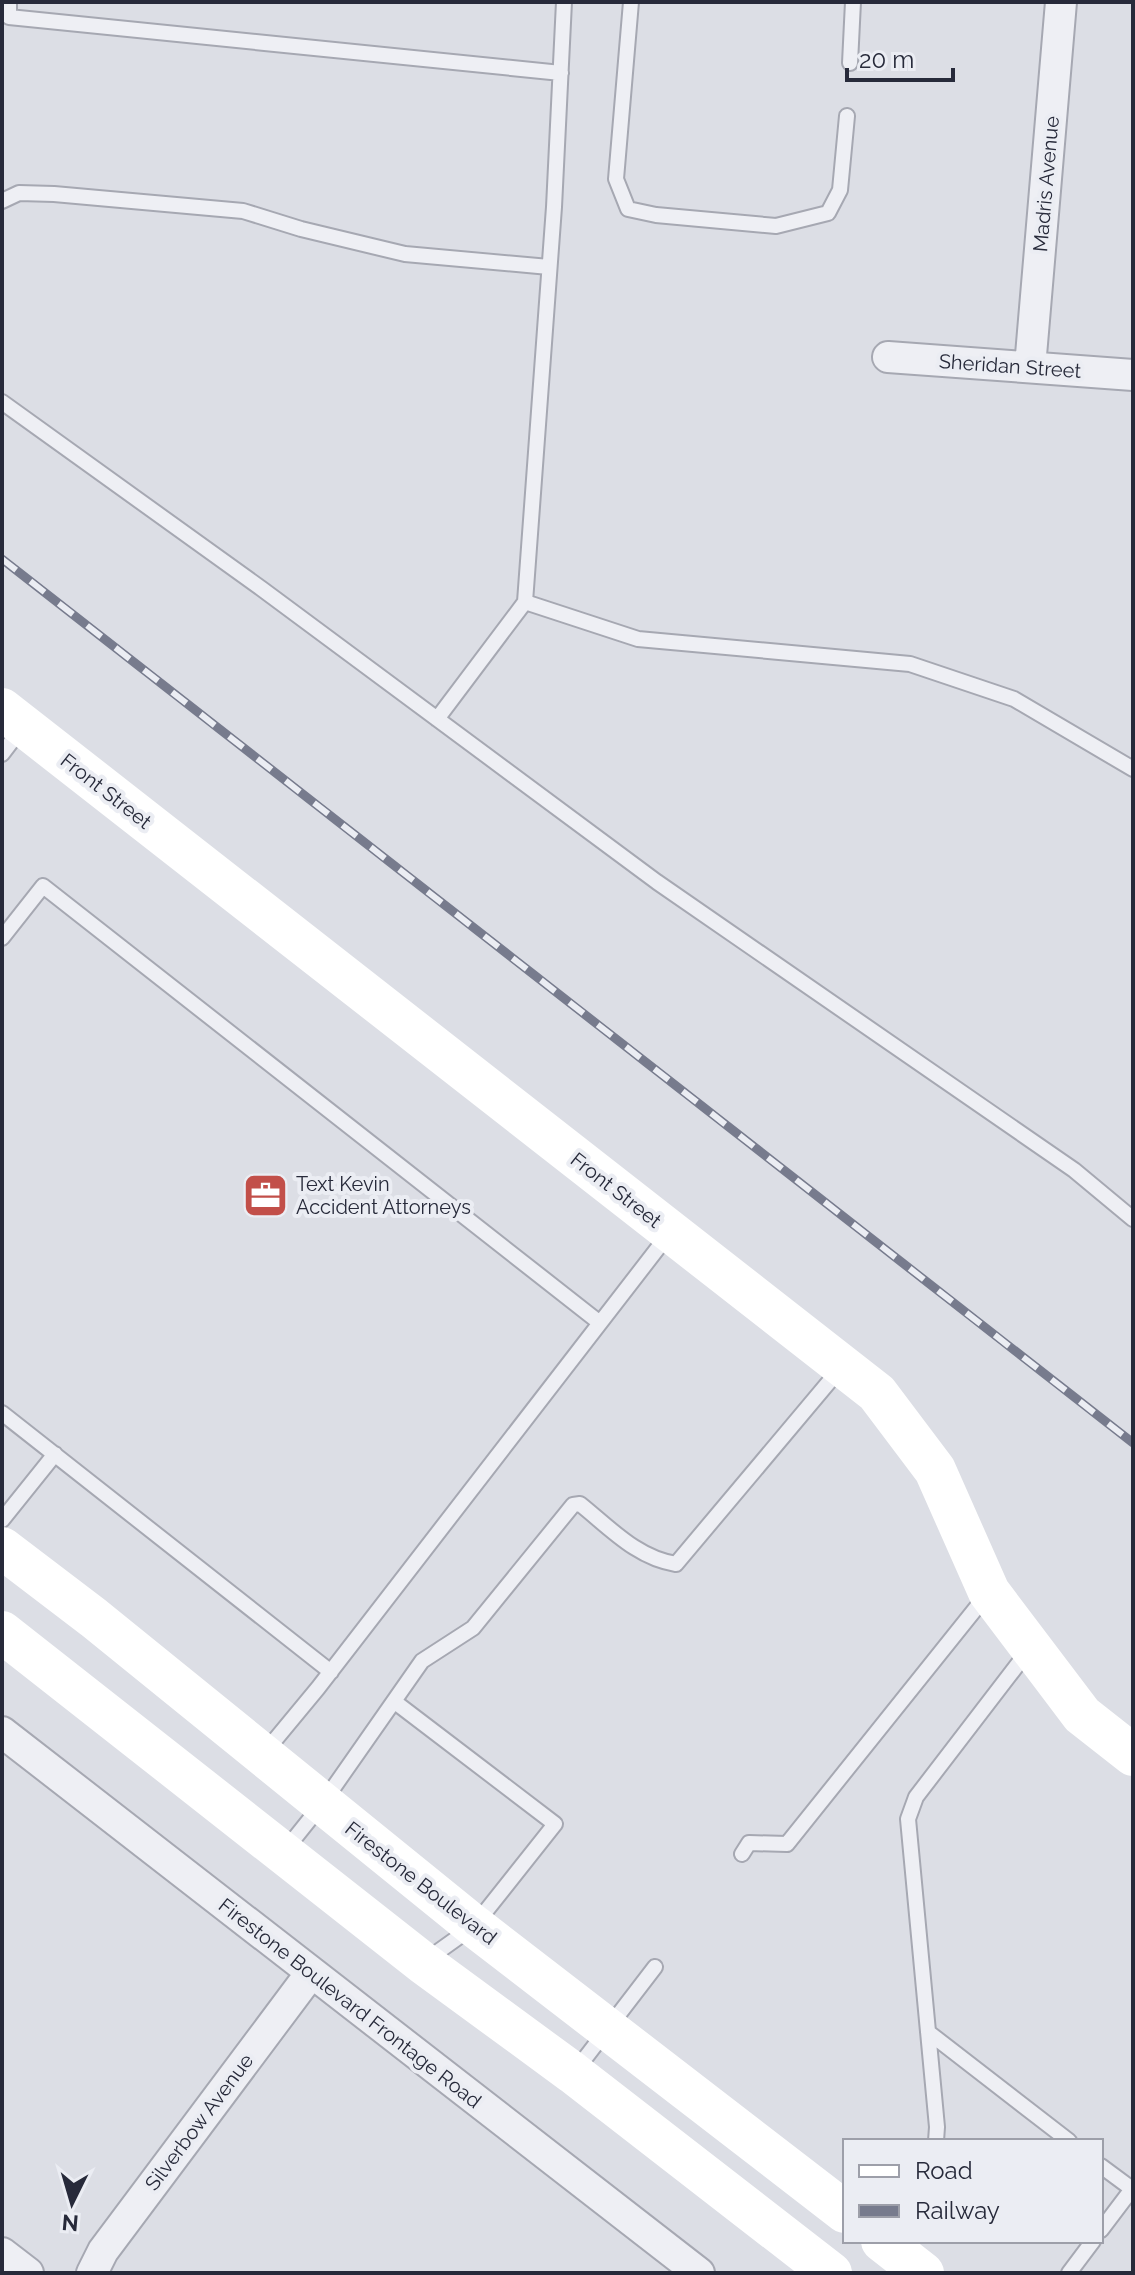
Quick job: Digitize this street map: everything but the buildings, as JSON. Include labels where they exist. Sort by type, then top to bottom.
[{"type":"street","name":"Madris Avenue","points":[[1030,367],[1061,2]]},
{"type":"street","name":"Sheridan Street","points":[[888,357],[1133,375]]},
{"type":"street","name":"Front Street","points":[[9,730],[877,1393],[935,1470],[989,1592],[1082,1715],[1133,1755]]},
{"type":"street","name":"Firestone Boulevard","points":[[2,1548],[94,1618],[474,1926],[843,2210]]},
{"type":"street","points":[[2,1632],[423,1963],[573,2073],[831,2273]]},
{"type":"street","name":"Firestone Boulevard Frontage Road","points":[[2,1732],[699,2273]]},
{"type":"street","name":"Silverbow Avenue","points":[[92,2273],[103,2251],[311,1973]]},
{"type":"street","points":[[887,2243],[923,2273]]},
{"type":"street","points":[[2,2253],[28,2273]]},
{"type":"lane","points":[[9,2],[9,17],[561,73]]},
{"type":"lane","points":[[437,719],[525,602],[564,2]]},
{"type":"lane","points":[[850,63],[853,2]]},
{"type":"lane","points":[[630,7],[616,179],[628,209],[656,215],[776,226],[828,213],[840,190],[847,116]]},
{"type":"lane","points":[[2,201],[19,193],[54,194],[243,211],[301,229],[405,254],[549,267]]},
{"type":"lane","points":[[2,402],[657,882],[1074,1170],[1133,1219]]},
{"type":"lane","points":[[525,602],[638,639],[910,664],[1014,699],[1133,769]]},
{"type":"lane","points":[[2,938],[43,886],[600,1323]]},
{"type":"lane","points":[[263,1755],[331,1672],[670,1232]]},
{"type":"lane","points":[[284,1852],[322,1804],[422,1661],[473,1628],[573,1505],[580,1504],[655,1561],[676,1564],[842,1366]]},
{"type":"lane","points":[[2,1413],[331,1672]]},
{"type":"lane","points":[[2,1520],[55,1454]]},
{"type":"lane","points":[[742,1854],[749,1843],[787,1844],[989,1592]]},
{"type":"lane","points":[[936,2139],[908,1819],[916,1797],[1031,1647]]},
{"type":"lane","points":[[395,1702],[555,1824],[474,1926],[423,1963]]},
{"type":"lane","points":[[573,2073],[655,1967]]},
{"type":"lane","points":[[928,2032],[1066,2139]]},
{"type":"lane","points":[[1103,2168],[1132,2190],[1103,2227]]},
{"type":"lane","points":[[1069,2273],[1092,2243]]},
{"type":"railway","points":[[2,559],[1133,1443]]},
{"type":"place","name":"Text Kevin Accident Attorneys","points":[[265,1196]]}]
